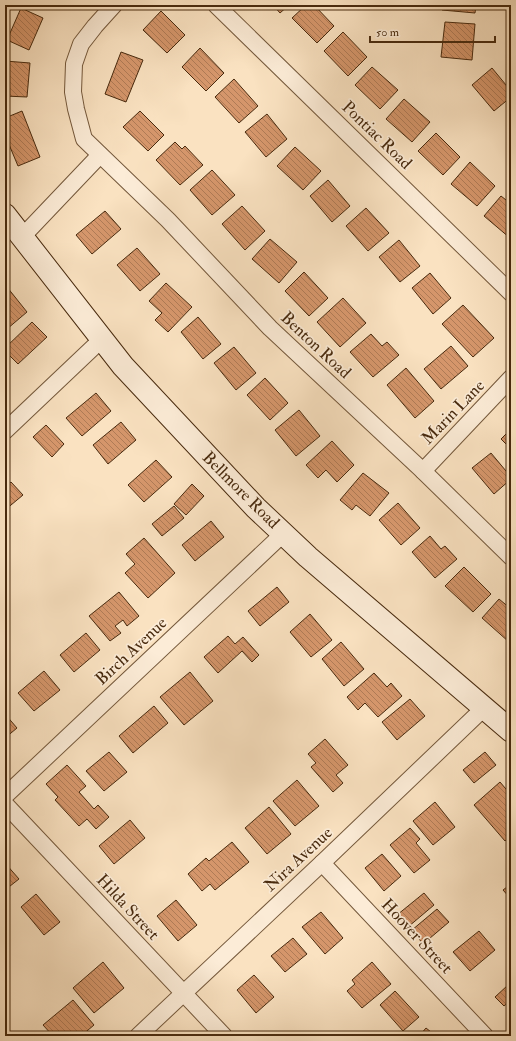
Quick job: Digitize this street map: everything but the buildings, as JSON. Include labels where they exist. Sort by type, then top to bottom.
[{"type":"main road","name":"Bellmore Road","points":[[5,216],[123,366],[256,508],[308,557],[511,731]]},
{"type":"street","name":"Benton Road","points":[[114,5],[94,26],[81,44],[74,64],[73,92],[84,139],[168,220],[270,328],[423,471],[511,557]]},
{"type":"street","name":"Pontiac Road","points":[[216,5],[511,293]]},
{"type":"street","points":[[22,237],[100,155]]},
{"type":"street","points":[[5,431],[102,339]]},
{"type":"street","name":"Marin Lane","points":[[423,471],[511,378]]},
{"type":"street","name":"Birch Avenue","points":[[5,796],[284,533]]},
{"type":"street","name":"Nira Avenue","points":[[138,1036],[484,708]]},
{"type":"street","name":"Hilda Street","points":[[5,804],[224,1036]]},
{"type":"street","name":"Hoover Street","points":[[322,863],[485,1036]]}]
